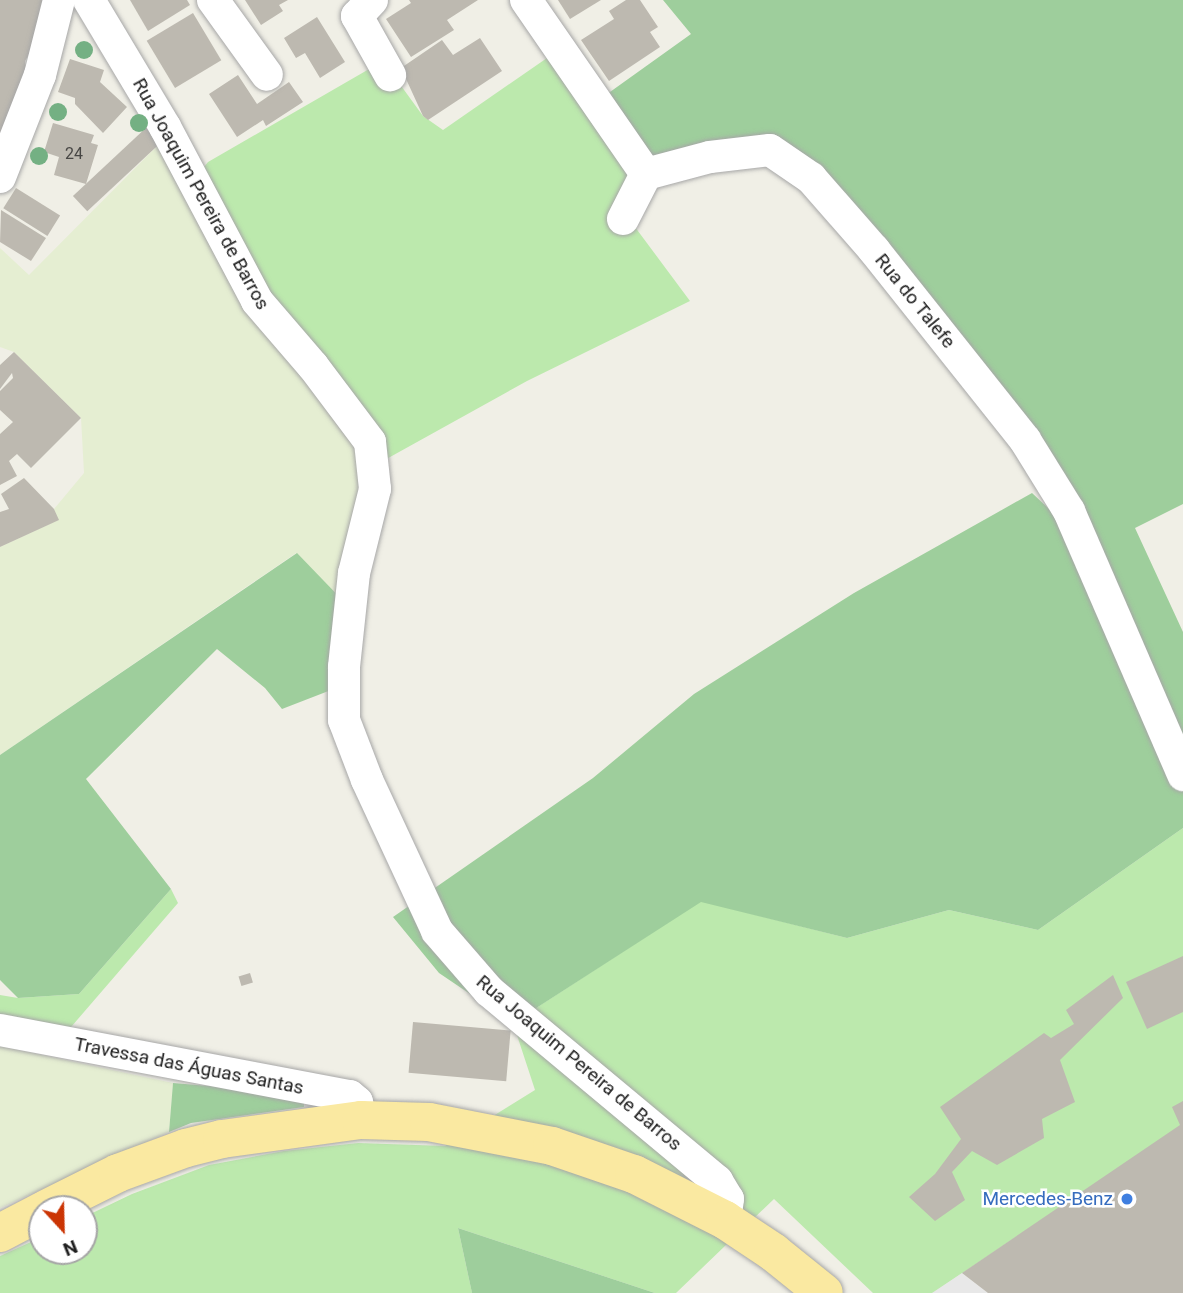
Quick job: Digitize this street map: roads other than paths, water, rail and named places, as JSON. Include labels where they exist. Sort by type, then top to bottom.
[{"type":"main road","points":[[74,1195],[118,1173],[186,1148],[254,1133],[361,1120],[429,1122],[552,1146],[634,1174],[725,1220],[773,1251],[824,1293]]},
{"type":"main road","points":[[0,1233],[28,1218]]},
{"type":"street","points":[[0,177],[40,75],[59,0]]},
{"type":"street","name":"Rua Joaquim Pereira de Barros","points":[[89,0],[165,127],[257,301],[313,366],[370,442],[376,489],[354,572],[344,667],[344,720],[367,780],[436,931],[489,991],[717,1181],[728,1199],[725,1220]]},
{"type":"street","points":[[213,0],[267,75]]},
{"type":"street","points":[[372,0],[357,16],[390,75]]},
{"type":"street","points":[[526,0],[646,174],[623,219]]},
{"type":"street","name":"Rua do Talefe","points":[[646,174],[710,157],[770,150],[811,178],[874,250],[1025,440],[1069,511],[1183,775]]},
{"type":"street","name":"Travessa das Águas Santas","points":[[0,1030],[350,1096],[358,1102],[361,1120]]},
{"type":"place","name":"Mercedes-Benz","points":[[1127,1199]]}]
